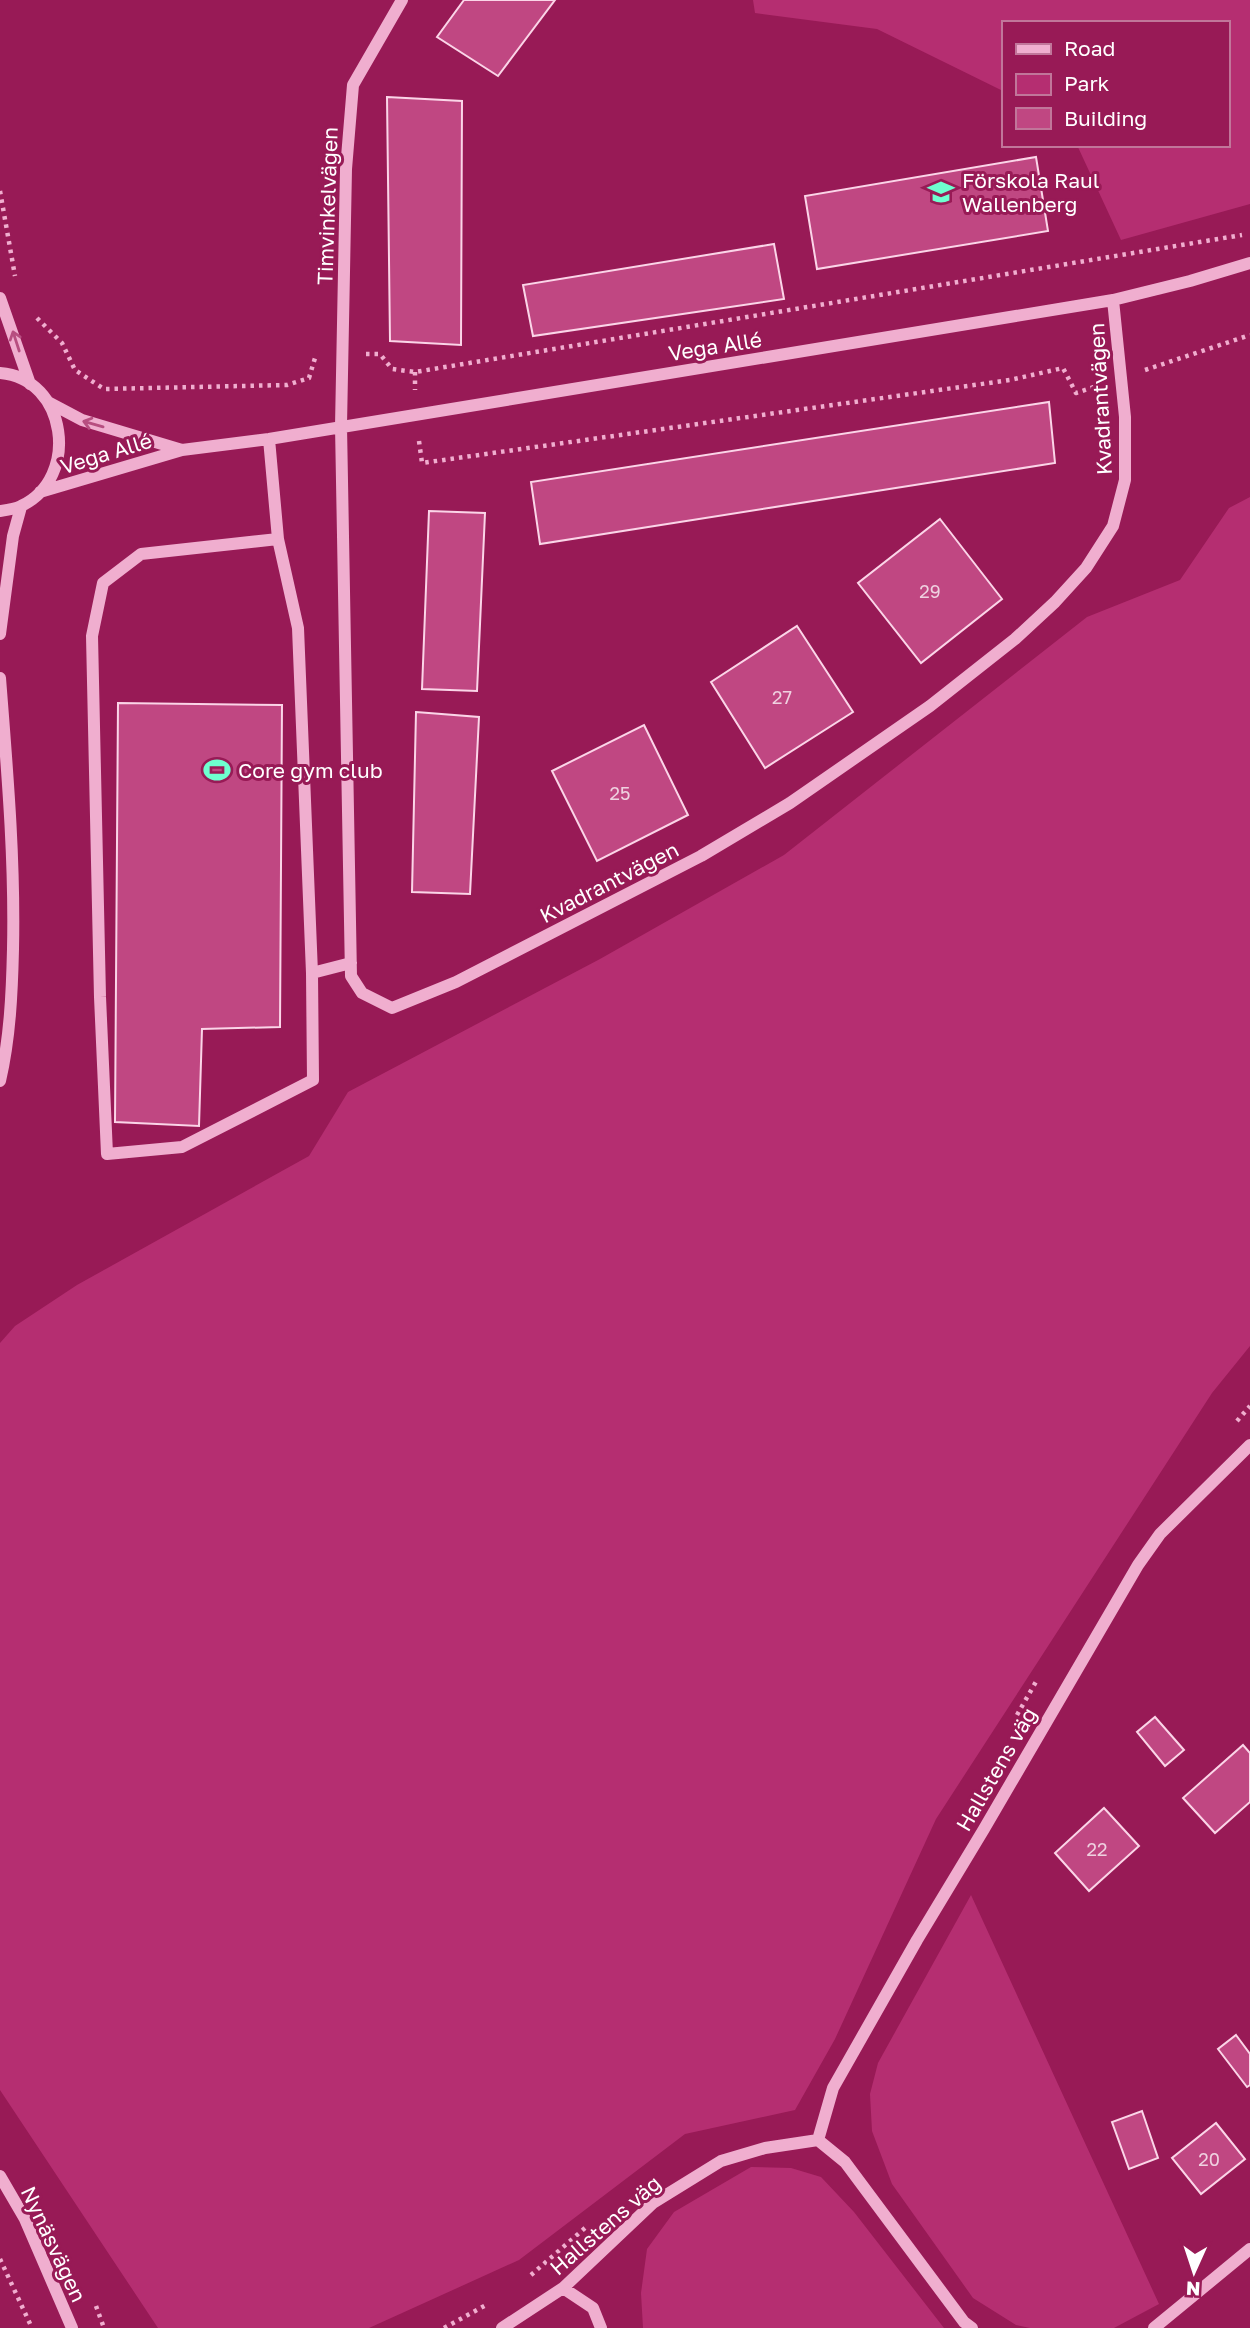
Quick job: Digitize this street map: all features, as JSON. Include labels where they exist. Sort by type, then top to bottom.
[{"type":"street","name":"Timvinkelvägen","points":[[341,426],[346,169],[353,85],[401,0]]},
{"type":"street","name":"Vega Allé","points":[[40,492],[182,450],[269,439],[1113,300],[1250,263]]},
{"type":"street","points":[[0,298],[30,384]]},
{"type":"street","name":"Kvadrantvägen","points":[[341,426],[351,976],[362,993],[392,1008],[421,998],[701,856],[790,803],[930,706],[1015,639],[1055,602],[1086,568],[1113,526],[1125,480],[1125,417],[1113,300]]},
{"type":"street","points":[[0,373],[30,384],[48,402],[58,424],[61,448],[54,472],[40,492],[21,507],[0,511]]},
{"type":"street","name":"Vega Allé","points":[[48,402],[82,421],[182,450]]},
{"type":"street","points":[[269,439],[278,539],[298,628],[312,973],[313,1080],[182,1147],[107,1154],[100,997],[92,636],[103,583],[141,554],[278,539]]},
{"type":"street","points":[[0,634],[13,537],[21,507]]},
{"type":"street","points":[[0,678],[14,923],[12,998],[0,1081]]},
{"type":"street","points":[[312,973],[351,963]]},
{"type":"street","name":"Hallstens väg","points":[[502,2328],[564,2288],[653,2203],[721,2161],[765,2148],[818,2140],[833,2088],[1138,1565],[1160,1534],[1250,1445]]},
{"type":"street","points":[[818,2140],[845,2162],[964,2322],[972,2328]]},
{"type":"street","name":"Nynäsvägen","points":[[0,2176],[24,2219],[72,2328]]},
{"type":"street","points":[[1154,2328],[1250,2249]]},
{"type":"street","points":[[564,2288],[593,2308],[601,2328]]},
{"type":"path","points":[[0,191],[16,279]]},
{"type":"path","points":[[32,309],[37,318],[62,343],[75,370],[104,389],[287,385],[309,378],[316,354],[380,354],[393,369],[415,372],[1250,234]]},
{"type":"path","points":[[415,372],[415,414],[422,463],[1010,380],[1063,368],[1076,393],[1250,335]]},
{"type":"path","points":[[1232,1427],[1250,1406]]},
{"type":"path","points":[[1016,1716],[1044,1670]]},
{"type":"path","points":[[521,2283],[589,2226]]},
{"type":"path","points":[[0,2259],[32,2328]]},
{"type":"path","points":[[444,2328],[489,2303]]},
{"type":"path","points":[[96,2306],[104,2328]]},
{"type":"green space","points":[[753,0],[1250,0],[1250,204],[1121,240],[1078,147],[1229,147],[1229,21],[1002,21],[1002,91],[877,29],[755,13]]},
{"type":"green space","points":[[1250,497],[1250,1346],[1212,1393],[936,1819],[835,2039],[795,2110],[685,2134],[519,2260],[369,2328],[158,2328],[0,2090],[0,1343],[15,1326],[77,1285],[309,1156],[348,1092],[600,959],[784,855],[1087,617],[1180,580],[1229,508]]},
{"type":"green space","points":[[971,1895],[1159,2304],[1114,2328],[1030,2328],[1016,2325],[973,2298],[892,2184],[872,2131],[870,2094],[878,2063]]},
{"type":"green space","points":[[751,2167],[791,2168],[821,2177],[854,2212],[944,2328],[643,2328],[641,2293],[647,2249],[674,2212]]},
{"type":"building","points":[[464,0],[555,0],[498,76],[437,37]]},
{"type":"building","points":[[387,97],[462,101],[461,345],[390,341]]},
{"type":"building","points":[[1036,157],[1048,231],[817,269],[805,196]]},
{"type":"building","points":[[774,244],[784,299],[533,336],[523,285]]},
{"type":"building","points":[[1049,402],[1055,463],[540,544],[531,482]]},
{"type":"building","points":[[429,511],[485,513],[477,691],[422,689]]},
{"type":"building","points":[[940,519],[1002,599],[921,663],[858,583]]},
{"type":"building","points":[[797,626],[853,712],[765,768],[711,682]]},
{"type":"building","points":[[118,703],[282,705],[280,1027],[202,1029],[199,1126],[115,1122]]},
{"type":"building","points":[[416,712],[479,717],[470,894],[412,892]]},
{"type":"building","points":[[644,725],[688,815],[597,861],[552,771]]},
{"type":"building","points":[[1155,1717],[1184,1750],[1165,1766],[1137,1732]]},
{"type":"building","points":[[1243,1745],[1250,1753],[1250,1802],[1215,1833],[1183,1798]]},
{"type":"building","points":[[1104,1808],[1139,1846],[1089,1891],[1055,1853]]},
{"type":"building","points":[[1236,2035],[1250,2054],[1250,2085],[1247,2087],[1218,2049]]},
{"type":"building","points":[[1142,2111],[1158,2158],[1129,2169],[1112,2122]]},
{"type":"building","points":[[1216,2123],[1245,2159],[1201,2194],[1172,2158]]},
{"type":"place","name":"Förskola Raul Wallenberg","points":[[941,192]]},
{"type":"place","name":"Core gym club","points":[[217,770]]}]
